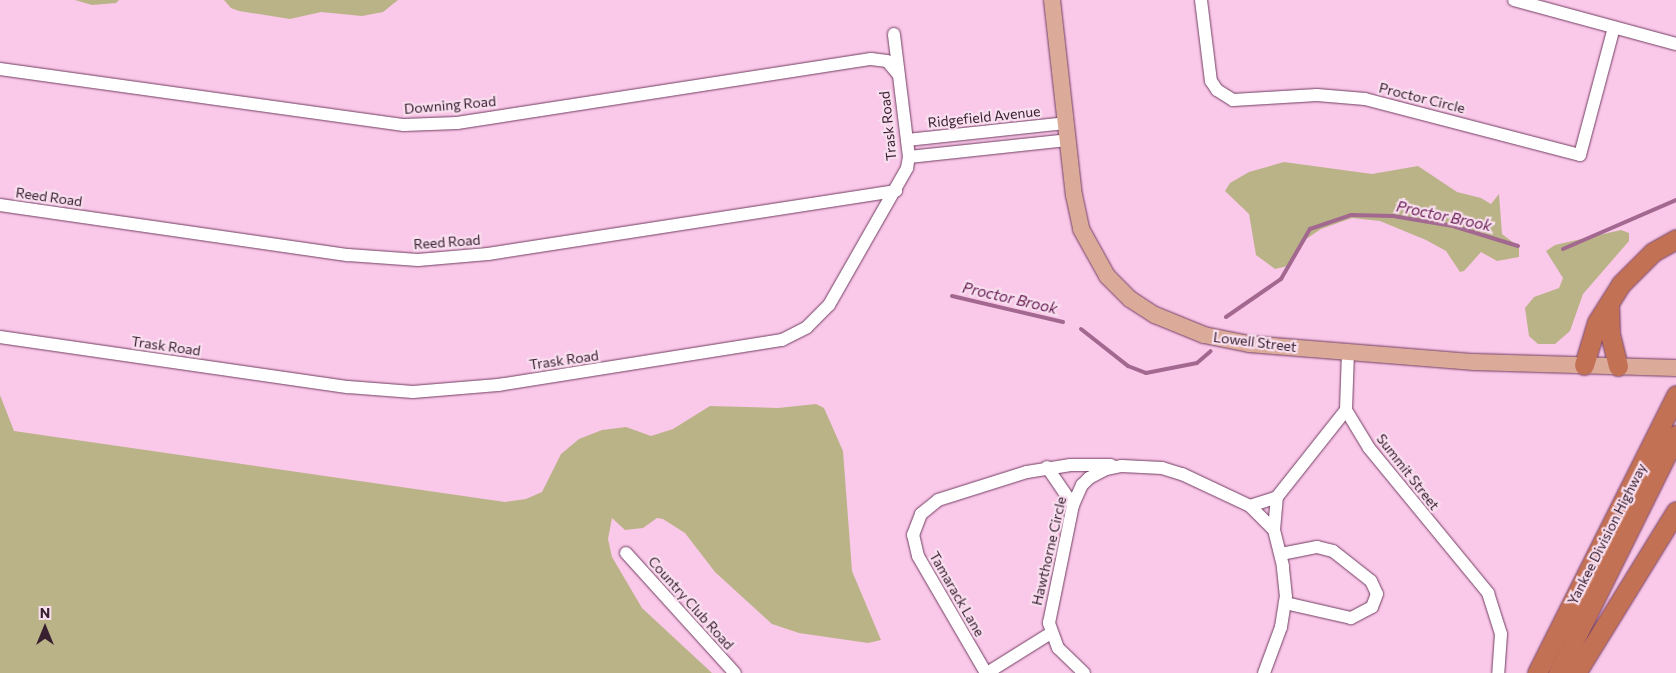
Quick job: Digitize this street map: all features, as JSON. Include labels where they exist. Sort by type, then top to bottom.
[{"type":"highway","points":[[1584,365],[1597,322],[1620,284],[1642,261],[1676,239]]},
{"type":"highway","points":[[1609,304],[1610,334],[1618,366]]},
{"type":"highway","name":"Yankee Division Highway","points":[[1537,673],[1676,395]]},
{"type":"highway","name":"Yankee Division Highway","points":[[1558,673],[1676,435]]},
{"type":"highway","points":[[1576,673],[1676,511]]},
{"type":"main road","name":"Lowell Street","points":[[1052,0],[1067,140],[1081,229],[1099,266],[1130,299],[1166,321],[1204,335],[1249,344],[1348,352],[1676,368]]},
{"type":"street","name":"Proctor Circle","points":[[1201,0],[1211,81],[1217,90],[1233,100],[1317,95],[1365,99],[1580,155],[1614,27]]},
{"type":"street","points":[[1514,0],[1676,44]]},
{"type":"street","name":"Trask Road","points":[[0,337],[334,385],[413,392],[498,385],[752,348],[788,338],[819,317],[837,292],[896,191],[909,157],[897,73],[894,34]]},
{"type":"street","name":"Downing Road","points":[[0,69],[404,126],[457,123],[871,59],[887,61],[897,73]]},
{"type":"street","name":"Ridgefield Avenue","points":[[907,140],[1065,123]]},
{"type":"street","points":[[909,157],[1067,140]]},
{"type":"street","name":"Reed Road","points":[[0,205],[355,256],[418,260],[488,254],[896,191]]},
{"type":"street","points":[[1250,506],[1278,498],[1346,410],[1348,352]]},
{"type":"street","name":"Summit Street","points":[[1346,410],[1369,448],[1488,593],[1500,634],[1498,673]]},
{"type":"street","name":"Hawthorne Circle","points":[[1051,633],[1050,615],[1073,505],[1082,485],[1089,478],[1106,469],[1122,466],[1172,470],[1250,506],[1274,530]]},
{"type":"street","name":"Tamarack Lane","points":[[987,673],[918,556],[913,535],[921,514],[938,500],[1047,467],[1122,466]]},
{"type":"street","points":[[1047,467],[1073,505]]},
{"type":"street","name":"Hawthorne Circle","points":[[1264,673],[1278,638],[1285,603],[1281,554],[1274,530],[1278,498]]},
{"type":"street","points":[[1281,554],[1317,547],[1333,551],[1371,581],[1377,594],[1372,608],[1350,618],[1285,603]]},
{"type":"street","name":"Country Club Road","points":[[626,553],[735,673]]},
{"type":"street","points":[[987,673],[1051,633],[1058,648],[1084,673]]},
{"type":"shaded area","points":[[75,0],[119,0],[116,3],[92,5]]},
{"type":"shaded area","points":[[224,0],[398,0],[383,12],[362,16],[321,12],[290,19],[239,11],[231,8]]},
{"type":"shaded area","points":[[1284,162],[1372,174],[1418,166],[1457,192],[1481,198],[1491,204],[1499,194],[1502,234],[1519,247],[1519,257],[1497,261],[1481,252],[1464,271],[1460,272],[1446,251],[1426,240],[1380,221],[1352,218],[1321,229],[1306,239],[1288,266],[1275,269],[1256,255],[1249,214],[1225,191],[1230,183],[1249,172]]},
{"type":"shaded area","points":[[1621,230],[1629,233],[1629,241],[1583,294],[1570,331],[1555,344],[1538,344],[1529,336],[1525,308],[1534,297],[1559,288],[1563,278],[1546,251],[1555,245]]},
{"type":"shaded area","points":[[0,395],[14,431],[505,502],[526,499],[542,492],[561,454],[579,439],[602,430],[626,427],[651,436],[673,429],[710,406],[778,408],[816,404],[824,408],[843,451],[852,571],[881,640],[868,643],[799,633],[772,624],[715,572],[685,533],[663,519],[657,518],[643,528],[625,530],[612,518],[608,539],[612,557],[642,608],[712,673],[0,673]]},
{"type":"waterway","name":"Proctor Brook","points":[[1563,249],[1676,200]]},
{"type":"waterway","name":"Proctor Brook","points":[[1226,317],[1281,279],[1310,229],[1351,215],[1393,216],[1453,226],[1518,246]]},
{"type":"waterway","name":"Proctor Brook","points":[[952,296],[1063,322]]},
{"type":"waterway","name":"Proctor Brook","points":[[1081,329],[1128,366],[1146,373],[1197,363],[1211,351]]}]
